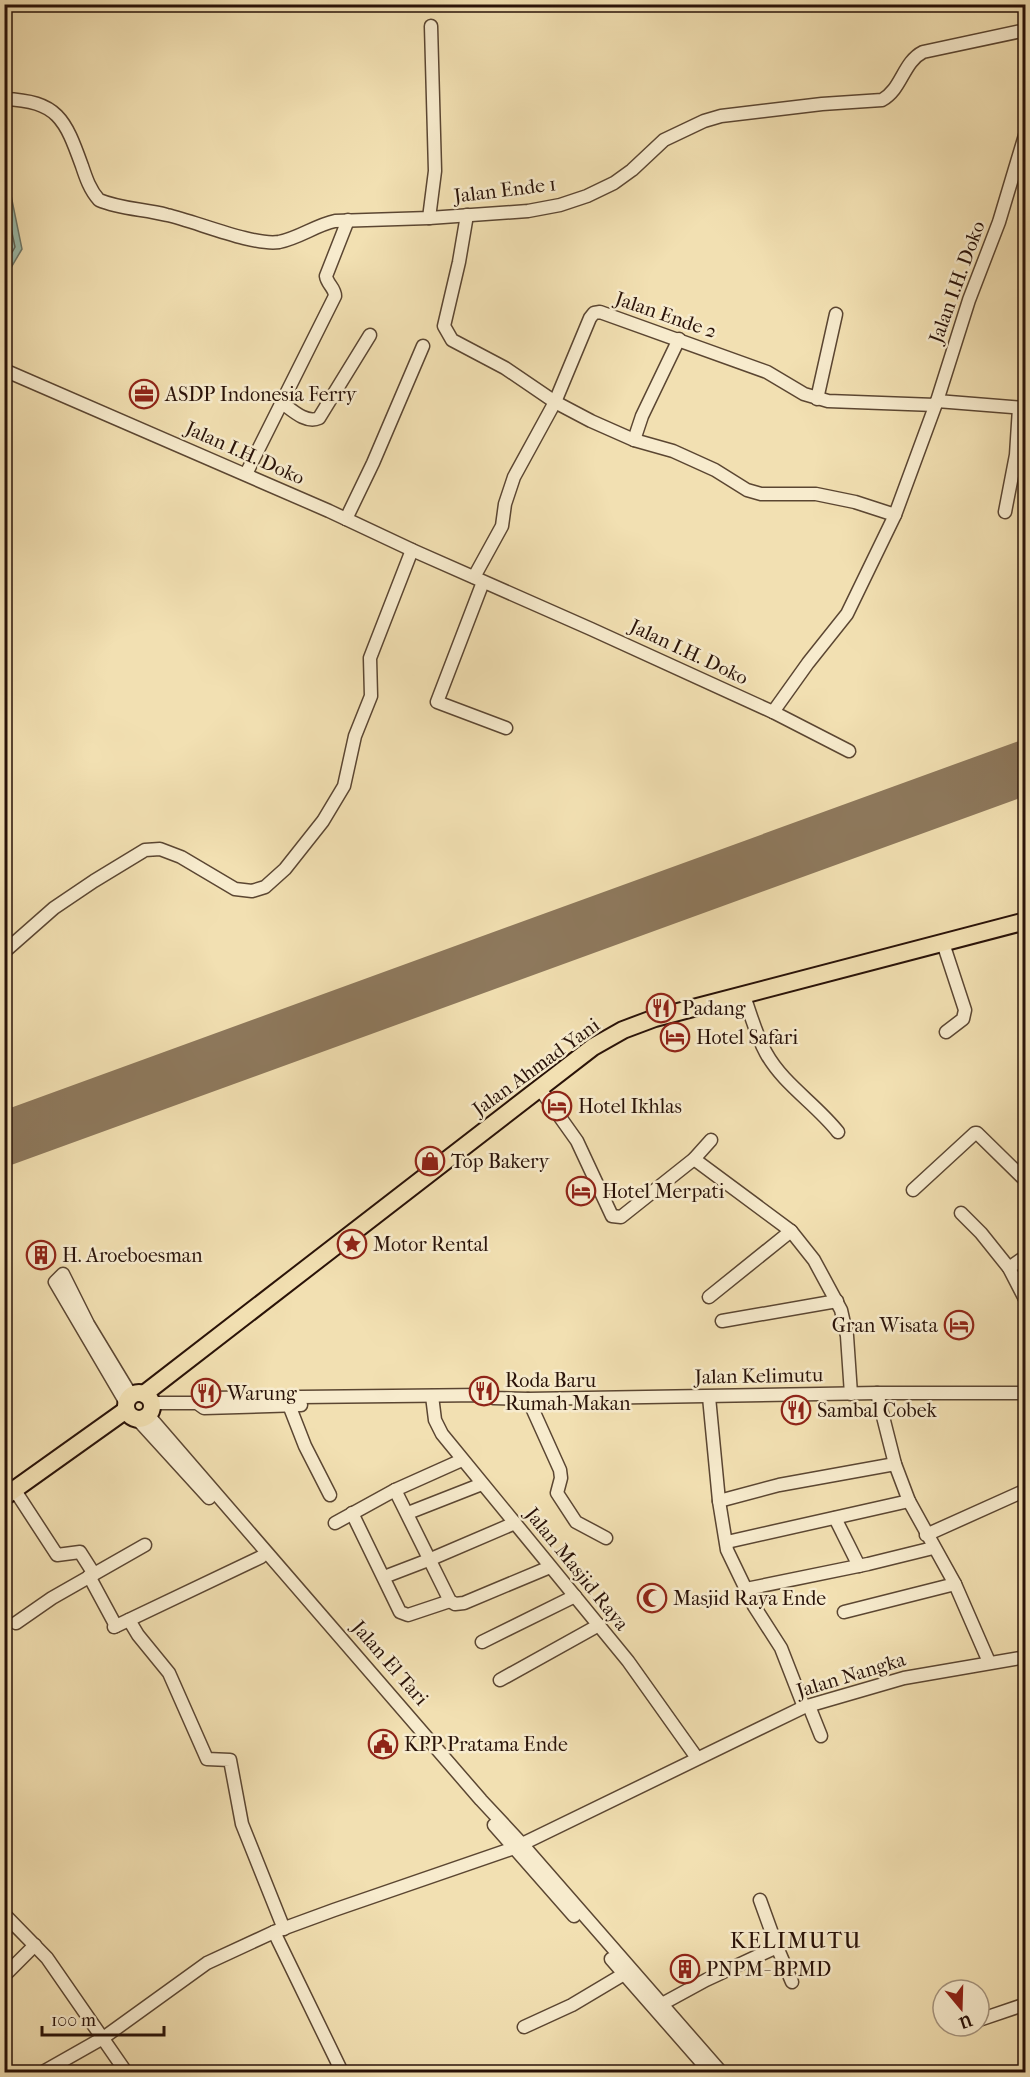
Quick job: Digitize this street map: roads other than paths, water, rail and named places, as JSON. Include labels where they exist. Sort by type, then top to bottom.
[{"type":"highway","name":"Jalan Ahmad Yani","points":[[9,1493],[138,1406],[593,1047],[623,1030],[655,1018],[1026,921]]},
{"type":"street","points":[[429,218],[435,171],[431,26]]},
{"type":"street","name":"Jalan Ende 1","points":[[4,99],[35,102],[46,106],[54,114],[65,127],[93,194],[99,200],[107,204],[189,220],[265,243],[280,242],[321,224],[348,220],[528,212],[560,205],[587,196],[614,183],[632,170],[664,140],[704,121],[721,116],[822,104],[882,100],[890,96],[915,56],[923,51],[1026,30]]},
{"type":"street","name":"Jalan I.H. Doko","points":[[4,370],[246,474],[774,712],[846,614],[896,515],[936,403],[969,300],[999,222],[1026,132]]},
{"type":"street","points":[[467,215],[457,274],[444,326],[452,340],[505,368],[555,402],[591,421],[634,440],[673,451],[716,470],[747,490],[761,494],[816,494],[855,502],[896,515]]},
{"type":"street","points":[[246,474],[335,296],[327,276],[348,220]]},
{"type":"street","name":"Jalan Ende 2","points":[[506,728],[437,702],[478,580],[502,526],[505,504],[514,477],[555,402],[594,313],[600,312],[767,372],[817,399],[1022,408]]},
{"type":"street","points":[[817,399],[836,314]]},
{"type":"street","points":[[281,402],[307,419],[319,418],[370,335]]},
{"type":"street","points":[[634,440],[642,416],[679,339]]},
{"type":"street","points":[[346,519],[373,463],[423,346]]},
{"type":"street","points":[[1005,512],[1022,408]]},
{"type":"street","points":[[7,944],[54,908],[145,850],[160,849],[181,857],[235,889],[252,891],[265,887],[285,869],[323,821],[344,786],[355,736],[370,696],[370,658],[412,550]]},
{"type":"street","points":[[774,712],[849,751]]},
{"type":"street","points":[[943,943],[965,1011],[963,1019],[946,1032]]},
{"type":"street","points":[[744,996],[766,1054],[790,1084],[829,1119],[838,1132]]},
{"type":"street","points":[[540,1089],[577,1141],[612,1216],[621,1216],[694,1159],[711,1140]]},
{"type":"street","points":[[914,1190],[975,1133],[978,1133],[1026,1181]]},
{"type":"street","points":[[694,1159],[790,1231],[814,1260],[841,1310],[848,1336],[851,1394]]},
{"type":"street","points":[[961,1213],[981,1233],[1008,1268],[1026,1301]]},
{"type":"street","points":[[709,1297],[790,1231]]},
{"type":"street","points":[[1008,1268],[1026,1256]]},
{"type":"street","points":[[59,1278],[88,1324],[104,1360],[138,1406],[197,1403],[203,1398],[432,1400]]},
{"type":"street","points":[[722,1321],[837,1301]]},
{"type":"street","points":[[877,1393],[896,1464],[909,1501],[955,1584],[989,1662]]},
{"type":"street","name":"Jalan Kelimutu","points":[[432,1400],[484,1403],[494,1398],[1026,1393]]},
{"type":"street","points":[[709,1397],[719,1501],[727,1550],[746,1589],[781,1648],[820,1736]]},
{"type":"street","points":[[528,1399],[560,1470],[561,1478],[557,1493],[576,1522],[606,1538]]},
{"type":"street","points":[[197,1403],[204,1408],[432,1400]]},
{"type":"street","name":"Jalan Masjid Raya","points":[[432,1400],[435,1420],[442,1434],[628,1661],[697,1758]]},
{"type":"street","name":"Jalan El Tari","points":[[138,1406],[261,1557],[332,1632]]},
{"type":"street","name":"Jalan El Tari","points":[[138,1406],[332,1632],[481,1800],[624,1974],[710,2073]]},
{"type":"street","points":[[289,1406],[304,1446],[330,1495]]},
{"type":"street","points":[[335,1523],[395,1490],[462,1460]]},
{"type":"street","points":[[719,1501],[797,1482],[896,1464]]},
{"type":"street","points":[[408,1513],[482,1484]]},
{"type":"street","points":[[395,1490],[450,1601],[455,1604],[464,1603],[550,1567]]},
{"type":"street","points":[[926,1535],[1026,1490]]},
{"type":"street","points":[[9,1493],[57,1555],[80,1552],[115,1627],[261,1557]]},
{"type":"street","points":[[727,1542],[909,1501]]},
{"type":"street","points":[[352,1514],[403,1614],[408,1615],[450,1601]]},
{"type":"street","points":[[835,1518],[859,1566]]},
{"type":"street","points":[[384,1577],[514,1523]]},
{"type":"street","points":[[16,1623],[52,1598],[146,1545]]},
{"type":"street","points":[[746,1589],[933,1548]]},
{"type":"street","points":[[844,1612],[955,1584]]},
{"type":"street","points":[[482,1642],[574,1596]]},
{"type":"street","points":[[129,1620],[138,1635],[169,1673],[207,1759],[230,1760],[242,1824],[279,1930],[342,2073]]},
{"type":"street","points":[[500,1680],[599,1625]]},
{"type":"street","name":"Jalan Nangka","points":[[43,2073],[103,2038],[207,1963],[279,1930],[518,1846],[806,1707],[904,1678],[1026,1657]]},
{"type":"street","name":"Jalan El Tari","points":[[518,1846],[662,2004],[721,2073]]},
{"type":"street","points":[[760,1900],[792,1982]]},
{"type":"street","points":[[4,1914],[35,1945],[60,1976],[126,2073]]},
{"type":"street","points":[[4,1976],[35,1945]]},
{"type":"street","points":[[662,2004],[706,1980],[777,1947]]},
{"type":"street","points":[[524,2027],[572,2005],[624,1974]]},
{"type":"street","points":[[991,2016],[1026,2004]]},
{"type":"water","points":[[5,166],[22,249],[9,271],[5,286]]},
{"type":"place","name":"ASDP Indonesia Ferry","points":[[144,394]]},
{"type":"place","name":"Padang","points":[[661,1008]]},
{"type":"place","name":"Hotel Safari","points":[[675,1037]]},
{"type":"place","name":"Hotel Ikhlas","points":[[557,1106]]},
{"type":"place","name":"Top Bakery","points":[[430,1161]]},
{"type":"place","name":"Hotel Merpati","points":[[581,1191]]},
{"type":"place","name":"Motor Rental","points":[[352,1244]]},
{"type":"place","name":"H. Aroeboesman","points":[[41,1255]]},
{"type":"place","name":"Gran Wisata","points":[[959,1325]]},
{"type":"place","name":"Roda Baru Rumah Makan","points":[[484,1391]]},
{"type":"place","name":"Warung","points":[[206,1393]]},
{"type":"place","name":"Sambal Cobek","points":[[796,1410]]},
{"type":"place","name":"Masjid Raya Ende","points":[[652,1598]]},
{"type":"place","name":"KPP Pratama Ende","points":[[383,1744]]},
{"type":"place","name":"PNPM- BPMD","points":[[685,1969]]},
{"type":"district","name":"KELIMUTU","points":[[796,1941]]}]
